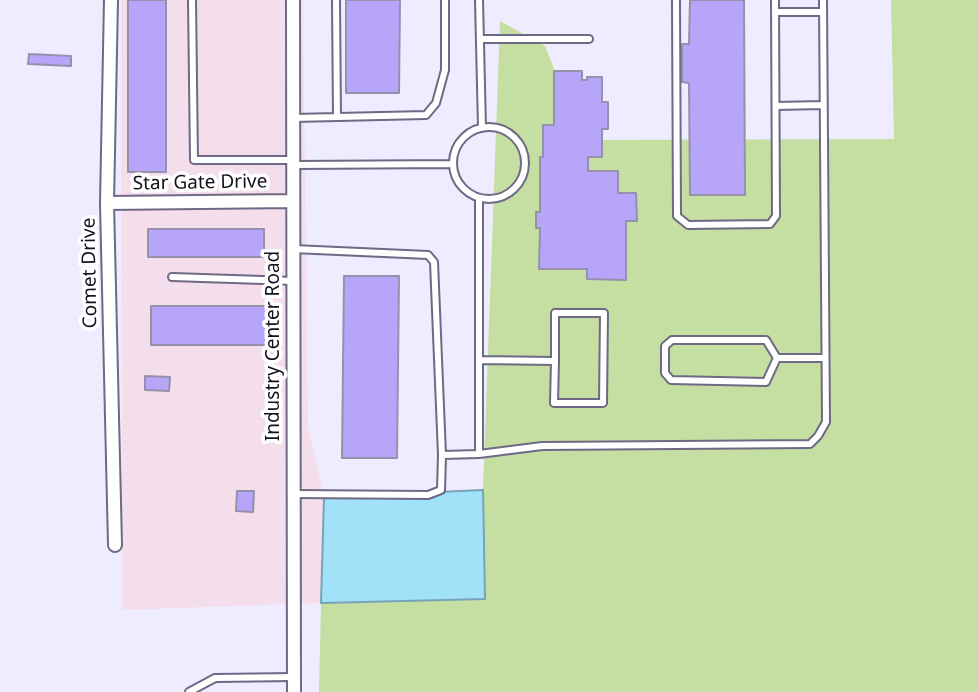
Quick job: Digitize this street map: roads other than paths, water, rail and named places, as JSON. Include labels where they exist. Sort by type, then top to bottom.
[{"type":"street","name":"Comet Drive","points":[[111,0],[107,203],[115,545]]},
{"type":"street","name":"Industry Center Road","points":[[293,0],[294,692]]},
{"type":"street","name":"Star Gate Drive","points":[[107,203],[293,201]]},
{"type":"lane","points":[[192,0],[194,160],[453,164]]},
{"type":"lane","points":[[336,0],[337,117]]},
{"type":"lane","points":[[293,118],[426,115],[436,103],[445,70],[445,0]]},
{"type":"lane","points":[[480,0],[482,128]]},
{"type":"lane","points":[[676,0],[677,216],[688,225],[770,224],[776,216],[775,0]]},
{"type":"lane","points":[[442,455],[479,454],[542,446],[810,444],[826,422],[823,0]]},
{"type":"lane","points":[[775,12],[823,12]]},
{"type":"lane","points":[[480,39],[589,39]]},
{"type":"lane","points":[[776,106],[823,105]]},
{"type":"lane","points":[[482,128],[494,128],[516,139],[525,161],[524,173],[512,191],[502,197],[479,198],[461,185],[453,164],[461,141],[482,128]]},
{"type":"lane","points":[[479,198],[479,454]]},
{"type":"lane","points":[[293,249],[428,255],[434,262],[442,455],[441,490],[428,495],[294,494]]},
{"type":"lane","points":[[172,277],[293,281]]},
{"type":"lane","points":[[555,313],[604,313],[604,403],[554,403],[555,361],[555,313]]},
{"type":"lane","points":[[672,340],[766,340],[777,358],[766,382],[671,380],[665,373],[665,346],[672,340]]},
{"type":"lane","points":[[777,358],[825,358]]},
{"type":"lane","points":[[479,360],[555,361]]},
{"type":"lane","points":[[189,692],[215,678],[294,677]]},
{"type":"water","points":[[483,490],[485,599],[321,603],[324,497]]}]
